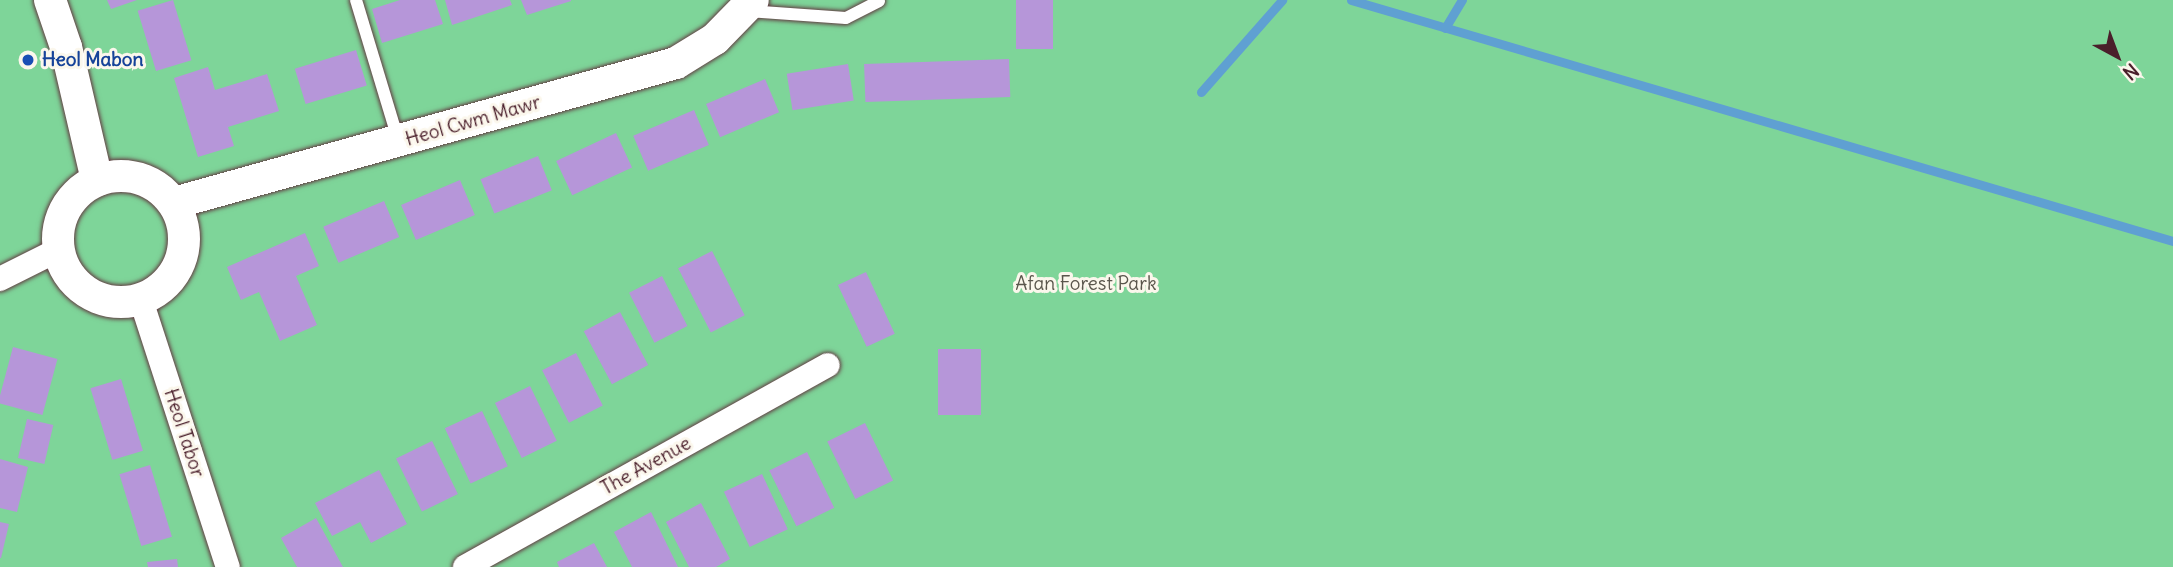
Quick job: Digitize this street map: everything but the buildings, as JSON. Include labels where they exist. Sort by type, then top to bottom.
[{"type":"street","points":[[50,0],[66,47],[97,180]]},
{"type":"street","name":"Heol Cwm Mawr","points":[[174,203],[676,63],[715,39],[749,5]]},
{"type":"street","points":[[119,176],[141,178],[174,203],[183,223],[181,261],[169,280],[141,300],[119,303],[82,290],[67,274],[58,250],[63,212],[76,194],[97,180],[119,176]]},
{"type":"street","points":[[0,279],[58,250]]},
{"type":"street","name":"Heol Tabor","points":[[141,300],[228,567]]},
{"type":"street","name":"The Avenue","points":[[464,567],[828,365]]},
{"type":"lane","points":[[356,0],[399,142]]},
{"type":"lane","points":[[749,5],[846,19],[879,1]]},
{"type":"green space","name":"Afan Forest Park","points":[[0,0],[2173,0],[2173,567],[0,567]]},
{"type":"waterway","points":[[1201,92],[1282,0]]},
{"type":"waterway","points":[[1351,0],[2173,241]]},
{"type":"waterway","points":[[1445,28],[1462,0]]},
{"type":"place","name":"Heol Mabon","points":[[28,60]]}]
